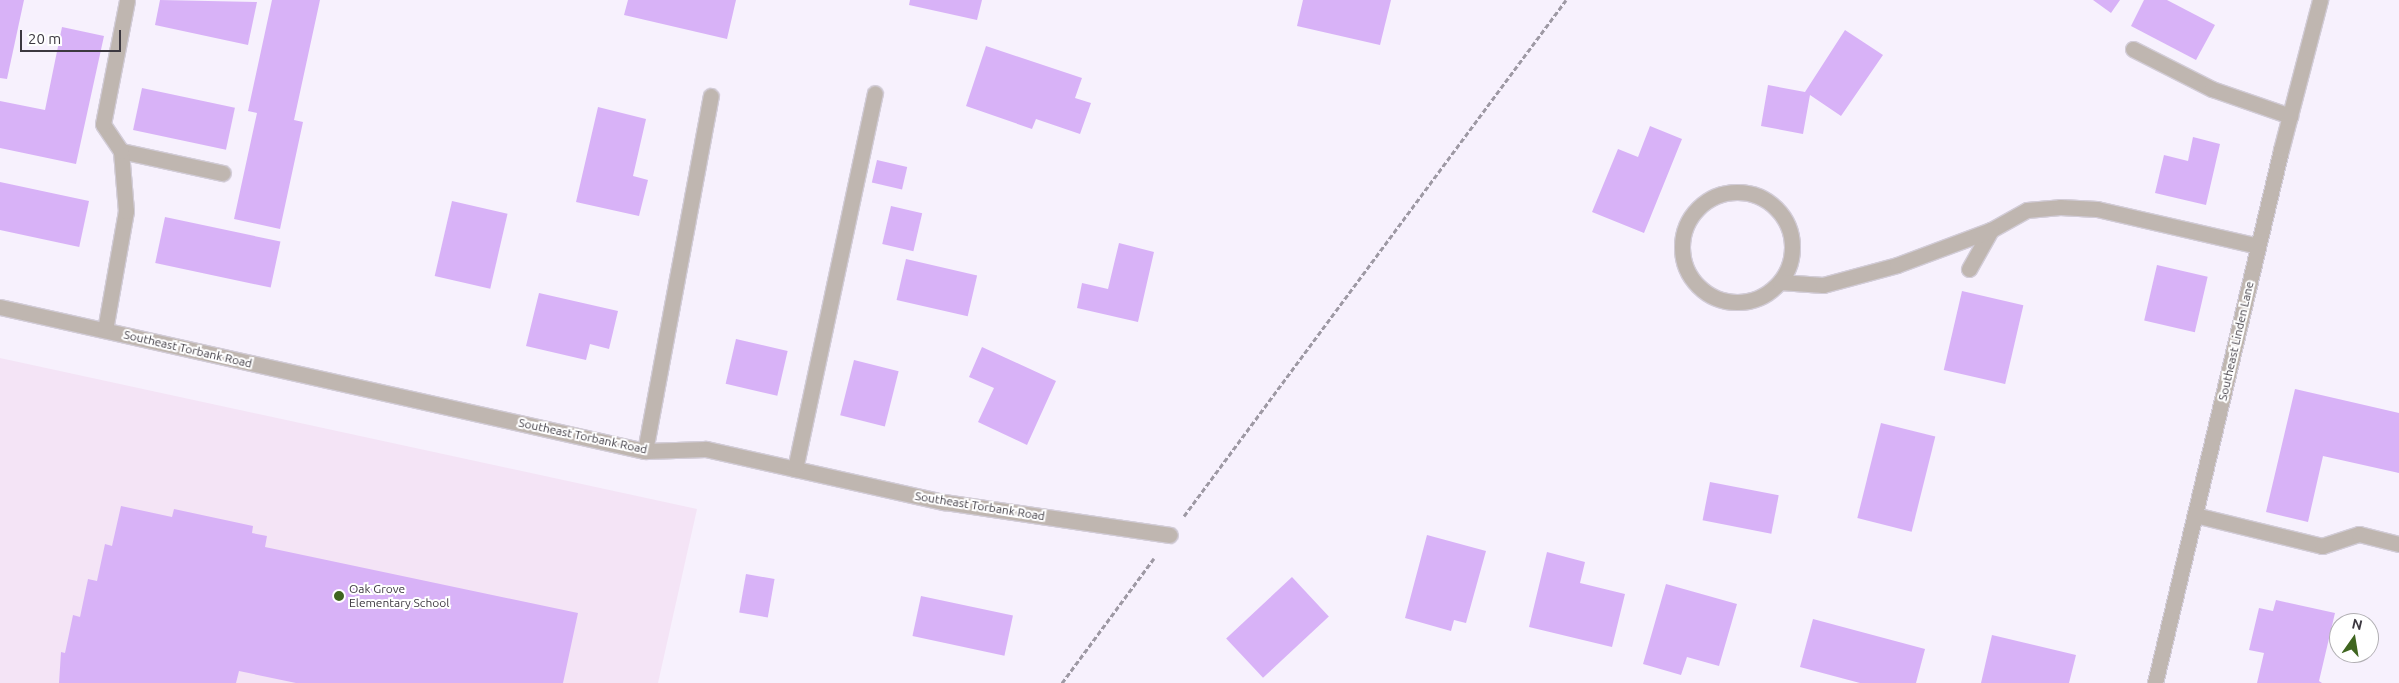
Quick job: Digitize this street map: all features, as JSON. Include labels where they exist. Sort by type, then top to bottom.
[{"type":"street","points":[[104,330],[126,211],[121,151],[103,124],[127,0]]},
{"type":"street","name":"Southeast Linden Lane","points":[[2155,683],[2258,246],[2320,0]]},
{"type":"street","points":[[2133,49],[2212,89],[2290,116]]},
{"type":"street","points":[[795,469],[875,93]]},
{"type":"street","points":[[645,451],[711,96]]},
{"type":"street","points":[[121,151],[224,173]]},
{"type":"street","points":[[1780,282],[1789,266],[1792,248],[1789,229],[1780,213],[1766,200],[1748,193],[1729,193],[1712,199],[1697,209],[1688,223],[1683,250],[1690,275],[1701,288],[1716,298],[1733,302],[1751,300],[1767,294],[1780,282],[1823,285],[1897,265],[1991,230],[2026,210],[2060,206],[2088,208],[2258,246]]},
{"type":"street","points":[[1969,268],[1991,230]]},
{"type":"street","name":"Southeast Torbank Road","points":[[0,307],[645,451],[706,450],[944,502],[1170,535]]},
{"type":"street","points":[[2195,515],[2322,546],[2359,534],[2399,544]]},
{"type":"path","points":[[1062,683],[1566,0]]},
{"type":"shaded area","name":"Oak Grove Elementary School","points":[[0,358],[697,509],[658,683],[0,683]]},
{"type":"building","points":[[0,0],[24,0],[7,79],[0,78]]},
{"type":"building","points":[[160,0],[257,2],[248,45],[155,25]]},
{"type":"building","points":[[272,0],[320,0],[294,120],[303,122],[280,229],[234,219],[257,113],[248,111]]},
{"type":"building","points":[[628,0],[736,0],[727,39],[624,15]]},
{"type":"building","points":[[910,0],[982,0],[977,20],[909,5]]},
{"type":"building","points":[[1303,0],[1391,0],[1380,45],[1297,26]]},
{"type":"building","points":[[2093,0],[2120,0],[2111,13]]},
{"type":"building","points":[[2144,0],[2167,0],[2215,25],[2196,60],[2131,26]]},
{"type":"building","points":[[62,27],[104,36],[76,164],[0,148],[0,101],[45,110]]},
{"type":"building","points":[[1845,30],[1883,55],[1841,116],[1810,95],[1803,134],[1761,126],[1768,85],[1805,92]]},
{"type":"building","points":[[986,46],[1082,78],[1075,98],[1091,103],[1080,134],[1036,119],[1032,129],[966,106]]},
{"type":"building","points":[[142,88],[235,108],[226,150],[133,130]]},
{"type":"building","points":[[598,107],[646,119],[633,176],[648,180],[639,216],[576,202]]},
{"type":"building","points":[[1650,126],[1682,139],[1644,233],[1592,212],[1618,149],[1638,157]]},
{"type":"building","points":[[2193,137],[2220,144],[2206,205],[2155,193],[2164,155],[2188,161]]},
{"type":"building","points":[[877,160],[907,167],[902,189],[872,182]]},
{"type":"building","points":[[0,182],[89,201],[79,247],[0,230]]},
{"type":"building","points":[[452,201],[508,214],[490,289],[435,276]]},
{"type":"building","points":[[891,206],[922,213],[913,251],[882,244]]},
{"type":"building","points":[[165,217],[280,242],[271,288],[155,263]]},
{"type":"building","points":[[1119,243],[1154,252],[1138,322],[1077,308],[1082,283],[1108,289]]},
{"type":"building","points":[[906,259],[977,275],[968,316],[897,300]]},
{"type":"building","points":[[2157,265],[2208,277],[2195,332],[2144,321]]},
{"type":"building","points":[[1962,291],[2023,305],[2005,384],[1944,370]]},
{"type":"building","points":[[539,293],[618,311],[609,349],[590,344],[586,360],[526,346]]},
{"type":"building","points":[[736,339],[788,351],[777,396],[726,384]]},
{"type":"building","points":[[982,347],[1056,381],[1027,445],[978,422],[994,388],[969,377]]},
{"type":"building","points":[[854,360],[899,371],[885,426],[840,415]]},
{"type":"building","points":[[2295,389],[2399,413],[2399,473],[2323,456],[2308,522],[2266,512]]},
{"type":"building","points":[[1881,423],[1935,437],[1912,532],[1857,518]]},
{"type":"building","points":[[1710,482],[1779,495],[1771,534],[1703,520]]},
{"type":"building","points":[[121,506],[172,517],[174,509],[253,526],[252,533],[267,536],[265,547],[578,613],[563,683],[296,683],[239,671],[236,683],[59,683],[61,652],[65,653],[73,615],[80,617],[88,579],[97,581],[105,544],[112,546]]},
{"type":"building","points":[[1427,535],[1486,551],[1466,623],[1454,620],[1451,631],[1405,618]]},
{"type":"building","points":[[1547,552],[1585,562],[1580,583],[1625,594],[1612,647],[1529,627]]},
{"type":"building","points":[[746,574],[775,579],[768,617],[739,612]]},
{"type":"building","points":[[1292,577],[1329,616],[1263,678],[1226,638]]},
{"type":"building","points":[[1666,584],[1737,604],[1719,666],[1687,657],[1681,675],[1643,664]]},
{"type":"building","points":[[921,596],[1013,616],[1004,656],[912,636]]},
{"type":"building","points":[[2276,600],[2335,613],[2329,613],[2329,638],[2319,681],[2322,683],[2257,683],[2264,653],[2249,650],[2259,608],[2273,611]]},
{"type":"building","points":[[1813,619],[1925,649],[1916,683],[1860,683],[1800,667]]},
{"type":"building","points":[[1992,635],[2076,655],[2069,683],[1981,683]]},
{"type":"place","name":"Oak Grove Elementary School","points":[[339,596]]}]
